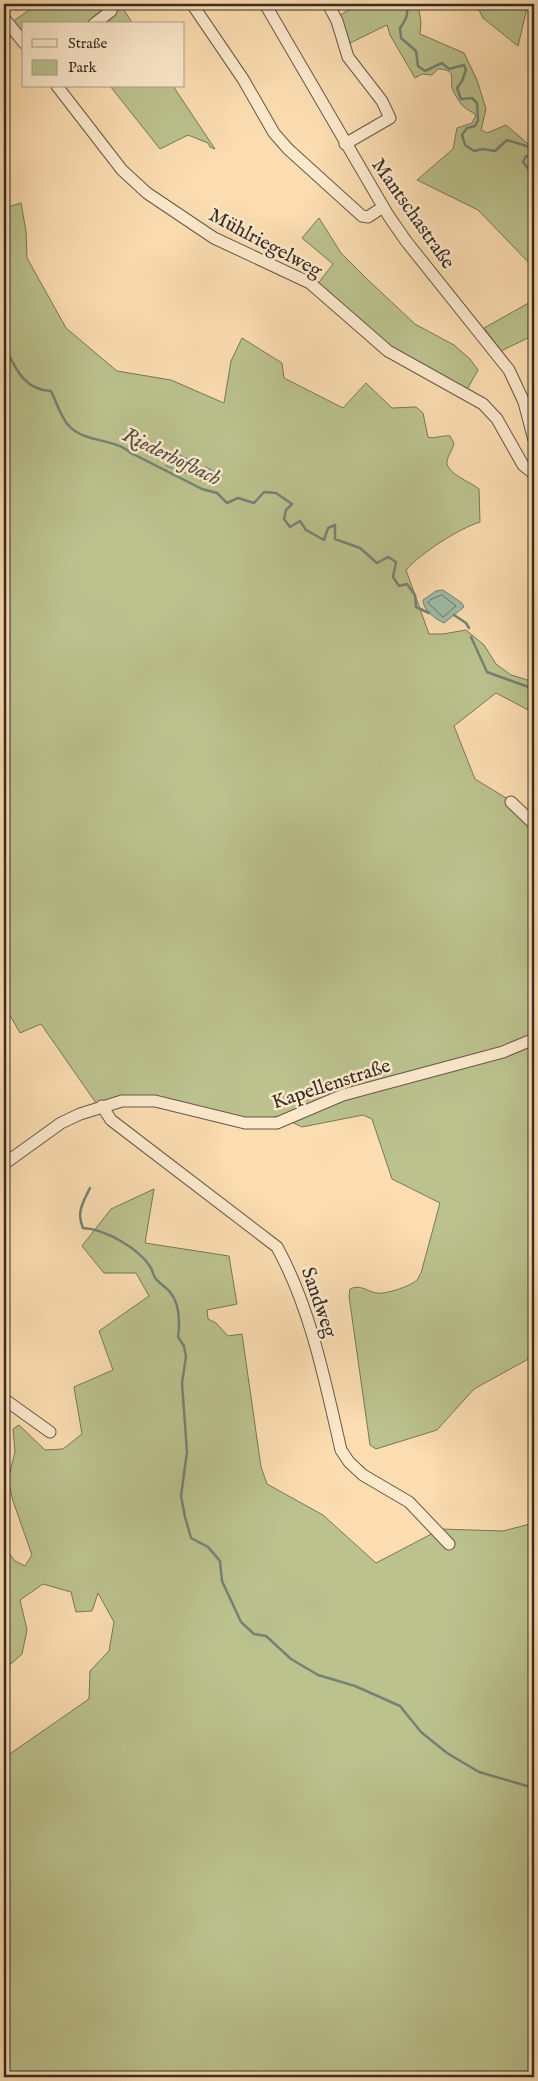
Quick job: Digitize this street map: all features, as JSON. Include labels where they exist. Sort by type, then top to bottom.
[{"type":"street","points":[[97,22],[112,11],[113,4]]},
{"type":"street","points":[[192,4],[242,79],[274,133],[288,149],[362,216],[368,217],[383,207]]},
{"type":"street","name":"Mantschastraße","points":[[265,4],[345,144],[405,240],[509,370],[524,402],[534,440]]},
{"type":"street","points":[[328,4],[337,21],[348,57],[382,101],[390,118],[345,144]]},
{"type":"street","points":[[4,18],[22,40]]},
{"type":"street","name":"Mühlriegelweg","points":[[59,88],[122,170],[147,193],[214,238],[310,283],[388,351],[483,404],[497,419],[523,464],[534,474]]},
{"type":"street","points":[[511,802],[534,824]]},
{"type":"street","name":"Kapellenstraße","points":[[4,1164],[61,1123],[102,1106],[122,1101],[155,1101],[245,1123],[277,1123],[343,1095],[503,1052],[534,1039]]},
{"type":"street","name":"Sandweg","points":[[102,1106],[111,1120],[276,1247],[288,1267],[306,1315],[341,1450],[363,1475],[409,1502],[449,1544]]},
{"type":"street","points":[[4,1399],[50,1432]]},
{"type":"green space","points":[[38,4],[110,4],[91,22],[22,22],[22,35],[12,22]]},
{"type":"green space","points":[[119,4],[127,4],[122,7],[132,22],[102,22],[121,7]]},
{"type":"green space","points":[[360,4],[418,4],[421,22],[420,34],[464,53],[477,80],[486,109],[481,130],[487,133],[506,125],[534,149],[534,268],[478,210],[417,180],[453,149],[457,128],[472,123],[476,115],[464,107],[458,100],[452,88],[451,75],[448,71],[438,69],[432,75],[422,74],[415,78],[390,35],[387,25],[348,44],[340,15]]},
{"type":"green space","points":[[476,4],[528,4],[518,46],[483,18]]},
{"type":"green space","points":[[112,88],[174,88],[215,149],[210,147],[208,143],[188,135],[160,149]]},
{"type":"green space","points":[[21,203],[26,231],[27,258],[66,328],[117,371],[171,380],[224,403],[231,361],[242,338],[282,363],[284,378],[343,408],[366,383],[392,408],[416,407],[423,413],[428,437],[450,436],[454,443],[447,461],[450,469],[479,489],[480,522],[440,542],[406,570],[429,634],[443,634],[466,630],[484,645],[496,664],[511,675],[534,682],[534,713],[496,693],[454,726],[475,779],[534,815],[534,1356],[474,1389],[437,1430],[376,1449],[370,1445],[349,1296],[350,1289],[360,1288],[376,1293],[385,1293],[404,1287],[417,1280],[421,1273],[440,1203],[392,1179],[372,1119],[363,1115],[302,1127],[287,1120],[284,1116],[248,1120],[153,1096],[96,1103],[41,1024],[20,1033],[4,1005],[4,208]]},
{"type":"green space","points":[[319,218],[341,253],[415,324],[454,345],[470,359],[478,370],[466,391],[402,357],[317,285],[333,264],[302,238]]},
{"type":"green space","points":[[534,300],[534,335],[501,351],[484,328]]},
{"type":"green space","points":[[154,1189],[145,1243],[229,1256],[237,1304],[207,1310],[208,1319],[216,1323],[228,1336],[242,1334],[261,1467],[267,1484],[323,1515],[376,1563],[441,1529],[503,1531],[534,1523],[534,2077],[4,2077],[4,1758],[89,1699],[90,1671],[109,1651],[114,1622],[98,1593],[92,1611],[76,1612],[71,1592],[43,1584],[20,1600],[27,1630],[22,1654],[4,1670],[4,1547],[15,1561],[25,1566],[32,1555],[13,1501],[8,1480],[15,1452],[13,1429],[19,1425],[45,1450],[63,1449],[82,1434],[74,1387],[113,1370],[99,1331],[149,1296],[136,1273],[104,1273],[82,1246],[111,1209]]},
{"type":"water","points":[[169,451],[191,460],[195,465],[191,475],[166,466],[166,456]]},
{"type":"water","points":[[206,467],[222,476],[217,483],[210,485],[197,478],[197,471]]},
{"type":"water","points":[[443,590],[462,603],[464,607],[444,623],[430,614],[423,600],[436,591]]},
{"type":"waterway","points":[[406,4],[406,16],[400,28],[401,38],[416,51],[418,66],[425,71],[442,63],[449,69],[464,65],[466,70],[457,88],[461,99],[472,98],[477,103],[478,120],[475,126],[467,128],[462,135],[465,145],[474,151],[483,149],[495,151],[507,140],[533,148],[533,157],[526,156],[523,162],[529,170],[531,192],[534,190]]},
{"type":"waterway","name":"Riederhofbach","points":[[4,345],[21,376],[33,386],[41,390],[51,391],[64,419],[76,431],[91,438],[124,448],[202,489],[217,493],[227,503],[238,498],[254,503],[264,492],[276,493],[292,504],[286,510],[284,519],[290,527],[300,521],[306,530],[324,540],[328,528],[335,525],[335,539],[360,548],[377,563],[388,557],[396,562],[393,577],[399,586],[407,584],[415,595],[416,607],[429,613]]},
{"type":"waterway","name":"Riederhofbach","points":[[454,615],[466,623],[469,628]]},
{"type":"waterway","name":"Riederhofbach","points":[[471,637],[487,672],[534,689]]},
{"type":"waterway","points":[[90,1188],[80,1212],[83,1228],[92,1229],[111,1236],[139,1254],[151,1268],[155,1278],[170,1292],[176,1302],[179,1319],[178,1337],[184,1346],[186,1357],[182,1383],[187,1452],[181,1496],[185,1517],[191,1538],[208,1547],[220,1561],[222,1581],[241,1622],[254,1634],[266,1636],[291,1659],[318,1675],[355,1686],[400,1706],[421,1732],[447,1753],[479,1772],[534,1788]]}]
